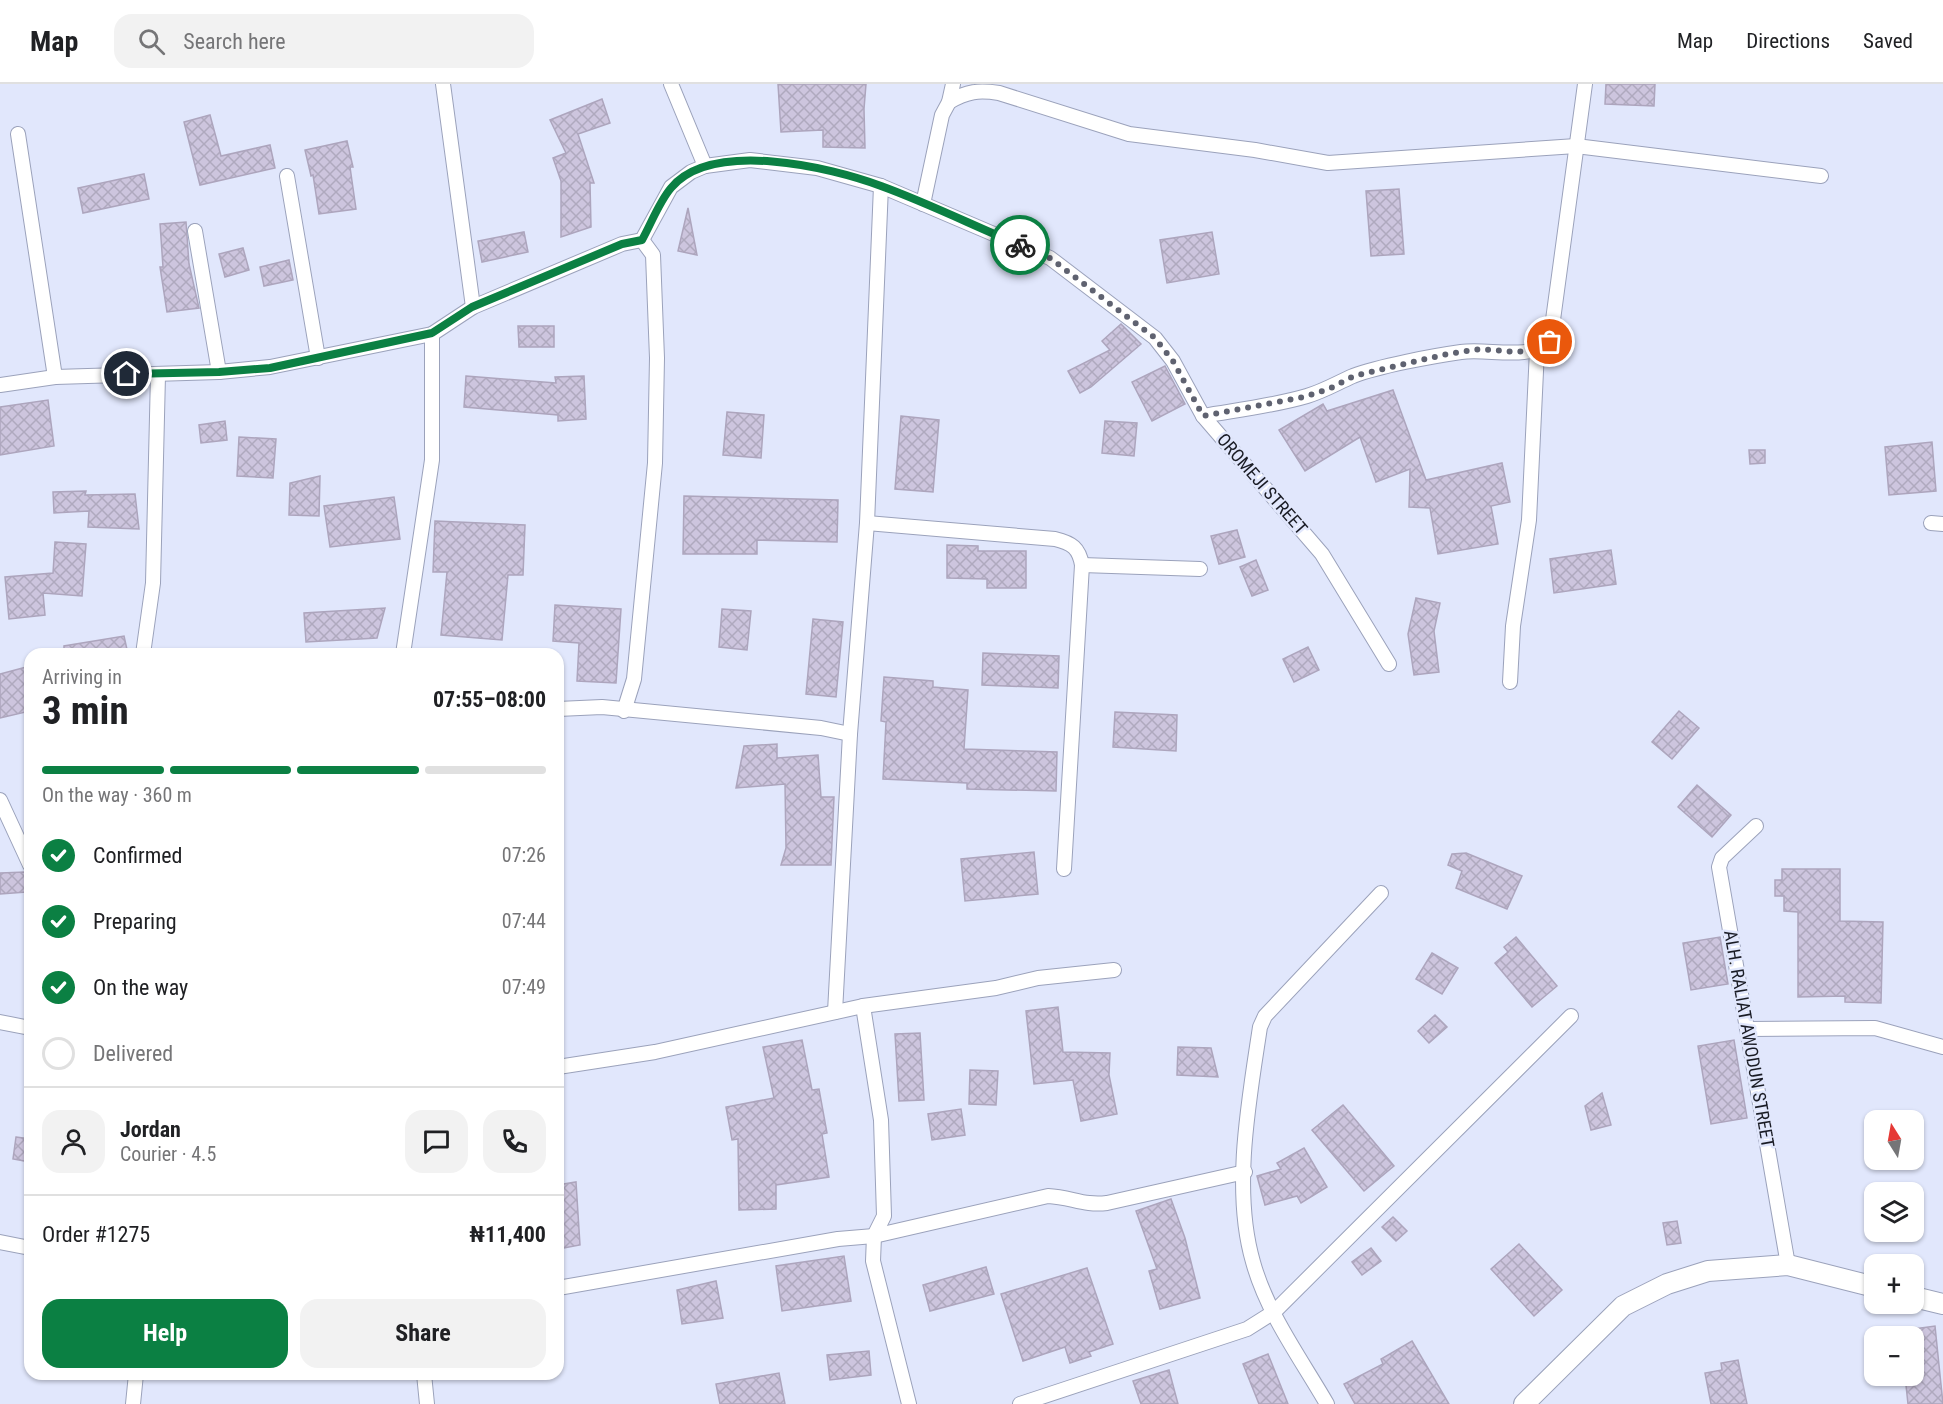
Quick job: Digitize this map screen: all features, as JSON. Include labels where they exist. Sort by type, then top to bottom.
[{"type":"street","points":[[443,84],[472,307]]},
{"type":"street","points":[[671,84],[705,165]]},
{"type":"street","points":[[922,204],[942,115],[949,102],[953,84]]},
{"type":"street","points":[[1203,416],[1304,397],[1329,389],[1354,376],[1447,354],[1480,349],[1515,352],[1537,350],[1550,342],[1575,146],[1586,84]]},
{"type":"street","points":[[949,102],[964,93],[980,90],[999,93],[1129,134],[1255,150],[1328,163],[1575,146],[1821,176]]},
{"type":"street","points":[[18,134],[55,377]]},
{"type":"street","name":"OROMEJI STREET","points":[[642,240],[671,187],[705,165],[750,160],[817,168],[880,186],[1050,258],[1155,338],[1173,361],[1203,416],[1322,554],[1389,664]]},
{"type":"street","points":[[287,176],[318,358]]},
{"type":"street","points":[[835,1012],[850,734],[867,523],[880,186]]},
{"type":"street","points":[[195,231],[219,372]]},
{"type":"street","points":[[0,385],[55,377],[158,375],[270,368],[432,333],[472,307],[622,244],[642,240],[653,255],[657,358],[655,463],[634,679],[624,711]]},
{"type":"street","points":[[404,648],[432,460],[432,333]]},
{"type":"street","points":[[1510,682],[1513,626],[1529,520],[1537,350]]},
{"type":"street","points":[[144,648],[153,583],[158,375]]},
{"type":"street","points":[[867,523],[1055,539],[1069,542],[1079,552],[1082,565],[1064,869]]},
{"type":"street","points":[[1082,565],[1200,570]]},
{"type":"street","points":[[564,709],[602,707],[624,711],[821,728],[850,734]]},
{"type":"street","points":[[0,800],[24,852]]},
{"type":"street","name":"ALH. RALIAT AWODUN STREET","points":[[1756,826],[1722,858],[1719,867],[1749,1029],[1788,1265]]},
{"type":"street","points":[[1327,1404],[1274,1312],[1253,1264],[1246,1235],[1243,1202],[1249,1104],[1260,1027],[1273,1008],[1381,893]]},
{"type":"street","points":[[564,1066],[655,1052],[863,1006],[996,988],[1038,978],[1114,970]]},
{"type":"street","points":[[863,1006],[881,1120],[884,1216],[874,1236],[873,1261],[909,1404]]},
{"type":"street","points":[[1020,1404],[1247,1329],[1274,1312],[1571,1016]]},
{"type":"street","points":[[0,1022],[24,1027]]},
{"type":"street","points":[[1749,1029],[1875,1028],[1943,1047]]},
{"type":"street","points":[[564,1287],[827,1241],[874,1236],[1048,1196],[1067,1197],[1088,1205],[1097,1204],[1245,1172]]},
{"type":"street","points":[[0,1242],[24,1247]]},
{"type":"street","points":[[1524,1404],[1623,1306],[1667,1284],[1708,1271],[1788,1265],[1864,1284]]},
{"type":"street","points":[[1924,1299],[1943,1304]]},
{"type":"street","points":[[133,1404],[135,1380]]},
{"type":"street","points":[[425,1380],[427,1404]]},
{"type":"building","points":[[778,84],[866,84],[865,148],[823,147],[823,130],[781,132]]},
{"type":"building","points":[[1606,84],[1655,84],[1654,106],[1605,104]]},
{"type":"building","points":[[602,99],[610,123],[578,134],[594,183],[590,183],[591,227],[561,237],[561,181],[553,158],[566,153],[550,120]]},
{"type":"building","points":[[210,115],[221,156],[270,145],[275,168],[200,185],[184,122]]},
{"type":"building","points":[[347,141],[353,167],[350,167],[356,209],[319,214],[313,175],[311,176],[305,150]]},
{"type":"building","points":[[144,174],[149,199],[83,213],[78,188]]},
{"type":"building","points":[[1399,189],[1404,254],[1371,256],[1366,191]]},
{"type":"building","points":[[688,208],[697,255],[678,251]]},
{"type":"building","points":[[186,222],[189,264],[199,308],[167,312],[160,267],[163,267],[160,224]]},
{"type":"building","points":[[524,232],[528,252],[482,262],[478,241]]},
{"type":"building","points":[[1212,232],[1219,274],[1167,283],[1160,240]]},
{"type":"building","points":[[243,248],[249,270],[225,277],[219,254]]},
{"type":"building","points":[[289,260],[293,280],[264,286],[260,267]]},
{"type":"building","points":[[1121,324],[1141,344],[1091,387],[1080,393],[1068,371],[1110,350],[1102,341]]},
{"type":"building","points":[[518,326],[554,326],[554,347],[519,347]]},
{"type":"building","points":[[1165,366],[1185,404],[1152,421],[1132,382]]},
{"type":"building","points":[[466,376],[556,383],[555,377],[584,376],[586,419],[558,421],[558,415],[464,407]]},
{"type":"building","points":[[1393,390],[1426,480],[1502,463],[1510,502],[1491,506],[1498,544],[1438,554],[1430,508],[1409,507],[1410,469],[1376,482],[1360,437],[1305,471],[1279,430],[1323,404],[1327,411]]},
{"type":"building","points":[[48,400],[54,446],[0,455],[0,407]]},
{"type":"building","points":[[727,412],[764,415],[761,458],[723,455]]},
{"type":"building","points":[[901,416],[939,420],[933,492],[895,489]]},
{"type":"building","points":[[225,421],[227,440],[201,443],[199,425]]},
{"type":"building","points":[[1105,421],[1137,423],[1134,456],[1102,453]]},
{"type":"building","points":[[239,437],[276,439],[273,478],[237,476]]},
{"type":"building","points":[[1932,442],[1936,491],[1889,495],[1885,447]]},
{"type":"building","points":[[1749,450],[1765,450],[1765,463],[1750,464]]},
{"type":"building","points":[[320,476],[319,516],[289,515],[290,483]]},
{"type":"building","points":[[86,491],[85,495],[135,494],[139,529],[88,527],[89,511],[54,513],[53,492]]},
{"type":"building","points":[[684,496],[838,500],[837,542],[757,540],[757,554],[683,554]]},
{"type":"building","points":[[394,497],[400,539],[330,547],[324,506]]},
{"type":"building","points":[[435,521],[525,525],[523,575],[508,575],[502,640],[441,635],[447,572],[433,572]]},
{"type":"building","points":[[1237,530],[1245,557],[1219,564],[1211,536]]},
{"type":"building","points":[[55,542],[86,544],[82,596],[43,593],[45,615],[9,619],[5,577],[53,573]]},
{"type":"building","points":[[947,545],[978,546],[978,551],[1026,551],[1026,588],[987,588],[987,579],[947,578]]},
{"type":"building","points":[[1611,550],[1616,584],[1554,593],[1550,559]]},
{"type":"building","points":[[1256,560],[1268,590],[1252,596],[1240,567]]},
{"type":"building","points":[[1416,598],[1440,603],[1434,631],[1439,672],[1414,675],[1408,634]]},
{"type":"building","points":[[555,605],[621,609],[616,683],[577,681],[579,643],[553,641]]},
{"type":"building","points":[[385,608],[377,638],[306,642],[304,613]]},
{"type":"building","points":[[722,609],[751,611],[747,650],[719,647]]},
{"type":"building","points":[[813,619],[843,622],[836,697],[806,694]]},
{"type":"building","points":[[124,636],[127,648],[64,648],[64,646]]},
{"type":"building","points":[[1308,647],[1319,670],[1294,682],[1283,659]]},
{"type":"building","points":[[983,653],[1059,656],[1058,688],[982,685]]},
{"type":"building","points":[[24,668],[24,712],[0,718],[0,674]]},
{"type":"building","points":[[884,677],[933,681],[933,687],[968,690],[964,749],[1057,752],[1056,791],[967,789],[967,783],[883,779],[886,722],[881,721]]},
{"type":"building","points":[[1679,711],[1699,728],[1672,759],[1652,742]]},
{"type":"building","points":[[1115,712],[1177,715],[1176,751],[1113,747]]},
{"type":"building","points":[[777,744],[777,758],[818,755],[821,797],[834,797],[831,865],[781,865],[786,848],[785,784],[736,788],[744,746]]},
{"type":"building","points":[[1697,785],[1731,815],[1712,837],[1678,807]]},
{"type":"building","points":[[1034,852],[1038,894],[965,901],[961,859]]},
{"type":"building","points":[[1466,853],[1522,876],[1507,909],[1456,888],[1462,871],[1448,865],[1452,854]]},
{"type":"building","points":[[1782,869],[1840,869],[1840,921],[1883,922],[1881,1003],[1845,1002],[1845,996],[1798,997],[1798,912],[1784,911],[1784,896],[1775,896],[1775,880],[1782,880]]},
{"type":"building","points":[[24,872],[24,892],[0,894],[0,873]]},
{"type":"building","points":[[1516,937],[1557,986],[1532,1007],[1495,963],[1508,952],[1504,947]]},
{"type":"building","points":[[1720,937],[1728,984],[1691,990],[1683,943]]},
{"type":"building","points":[[1432,953],[1458,968],[1442,994],[1416,979]]},
{"type":"building","points":[[1058,1007],[1063,1052],[1110,1053],[1109,1075],[1117,1114],[1081,1121],[1073,1080],[1034,1084],[1026,1011]]},
{"type":"building","points":[[1435,1015],[1447,1027],[1429,1043],[1418,1031]]},
{"type":"building","points":[[920,1033],[924,1100],[899,1101],[895,1034]]},
{"type":"building","points":[[802,1040],[812,1090],[819,1089],[827,1133],[822,1134],[829,1177],[776,1185],[776,1209],[739,1210],[738,1139],[732,1140],[726,1107],[774,1098],[763,1047]]},
{"type":"building","points":[[1734,1040],[1747,1118],[1711,1124],[1698,1046]]},
{"type":"building","points":[[1178,1047],[1211,1048],[1218,1077],[1177,1075]]},
{"type":"building","points":[[970,1070],[998,1071],[996,1105],[969,1104]]},
{"type":"building","points":[[1602,1093],[1611,1125],[1591,1130],[1585,1106]]},
{"type":"building","points":[[1343,1105],[1394,1166],[1364,1191],[1312,1130]]},
{"type":"building","points":[[961,1109],[965,1135],[932,1140],[928,1114]]},
{"type":"building","points":[[16,1137],[24,1138],[24,1161],[13,1159]]},
{"type":"building","points":[[1304,1148],[1327,1187],[1301,1203],[1297,1196],[1265,1205],[1257,1176],[1281,1169],[1277,1163]]},
{"type":"building","points":[[576,1182],[580,1245],[564,1248],[564,1184]]},
{"type":"building","points":[[1171,1199],[1185,1238],[1200,1298],[1160,1309],[1149,1271],[1157,1269],[1136,1211]]},
{"type":"building","points":[[1393,1217],[1407,1231],[1396,1241],[1382,1227]]},
{"type":"building","points":[[1677,1221],[1681,1243],[1667,1245],[1663,1223]]},
{"type":"building","points":[[1519,1244],[1562,1290],[1534,1316],[1491,1269]]},
{"type":"building","points":[[1371,1248],[1381,1261],[1362,1275],[1352,1262]]},
{"type":"building","points":[[844,1256],[851,1301],[782,1311],[776,1266]]},
{"type":"building","points":[[986,1267],[994,1294],[930,1311],[923,1285]]},
{"type":"building","points":[[1087,1268],[1113,1344],[1089,1352],[1091,1356],[1070,1363],[1065,1347],[1023,1361],[1001,1294]]},
{"type":"building","points":[[716,1281],[723,1318],[682,1324],[677,1290]]},
{"type":"building","points":[[1935,1326],[1943,1404],[1908,1404],[1906,1386],[1924,1386],[1924,1328]]},
{"type":"building","points":[[1412,1341],[1449,1404],[1355,1404],[1344,1384],[1383,1364],[1381,1359]]},
{"type":"building","points":[[869,1351],[871,1375],[830,1380],[827,1355]]},
{"type":"building","points":[[1268,1354],[1288,1404],[1259,1404],[1243,1364]]},
{"type":"building","points":[[1738,1360],[1747,1404],[1711,1404],[1705,1373],[1722,1370],[1721,1363]]},
{"type":"building","points":[[1169,1370],[1178,1404],[1141,1404],[1133,1381]]},
{"type":"building","points":[[779,1373],[785,1404],[720,1404],[716,1384]]},
{"type":"way so far","points":[[1020,245],[1050,258],[1155,338],[1173,361],[1203,416],[1304,397],[1329,389],[1354,376],[1447,354],[1480,349],[1515,352],[1537,350],[1550,342]]},
{"type":"route","points":[[127,374],[158,375],[270,368],[432,333],[472,307],[622,244],[642,240],[671,187],[705,165],[750,160],[817,168],[880,186],[1020,245]]}]
